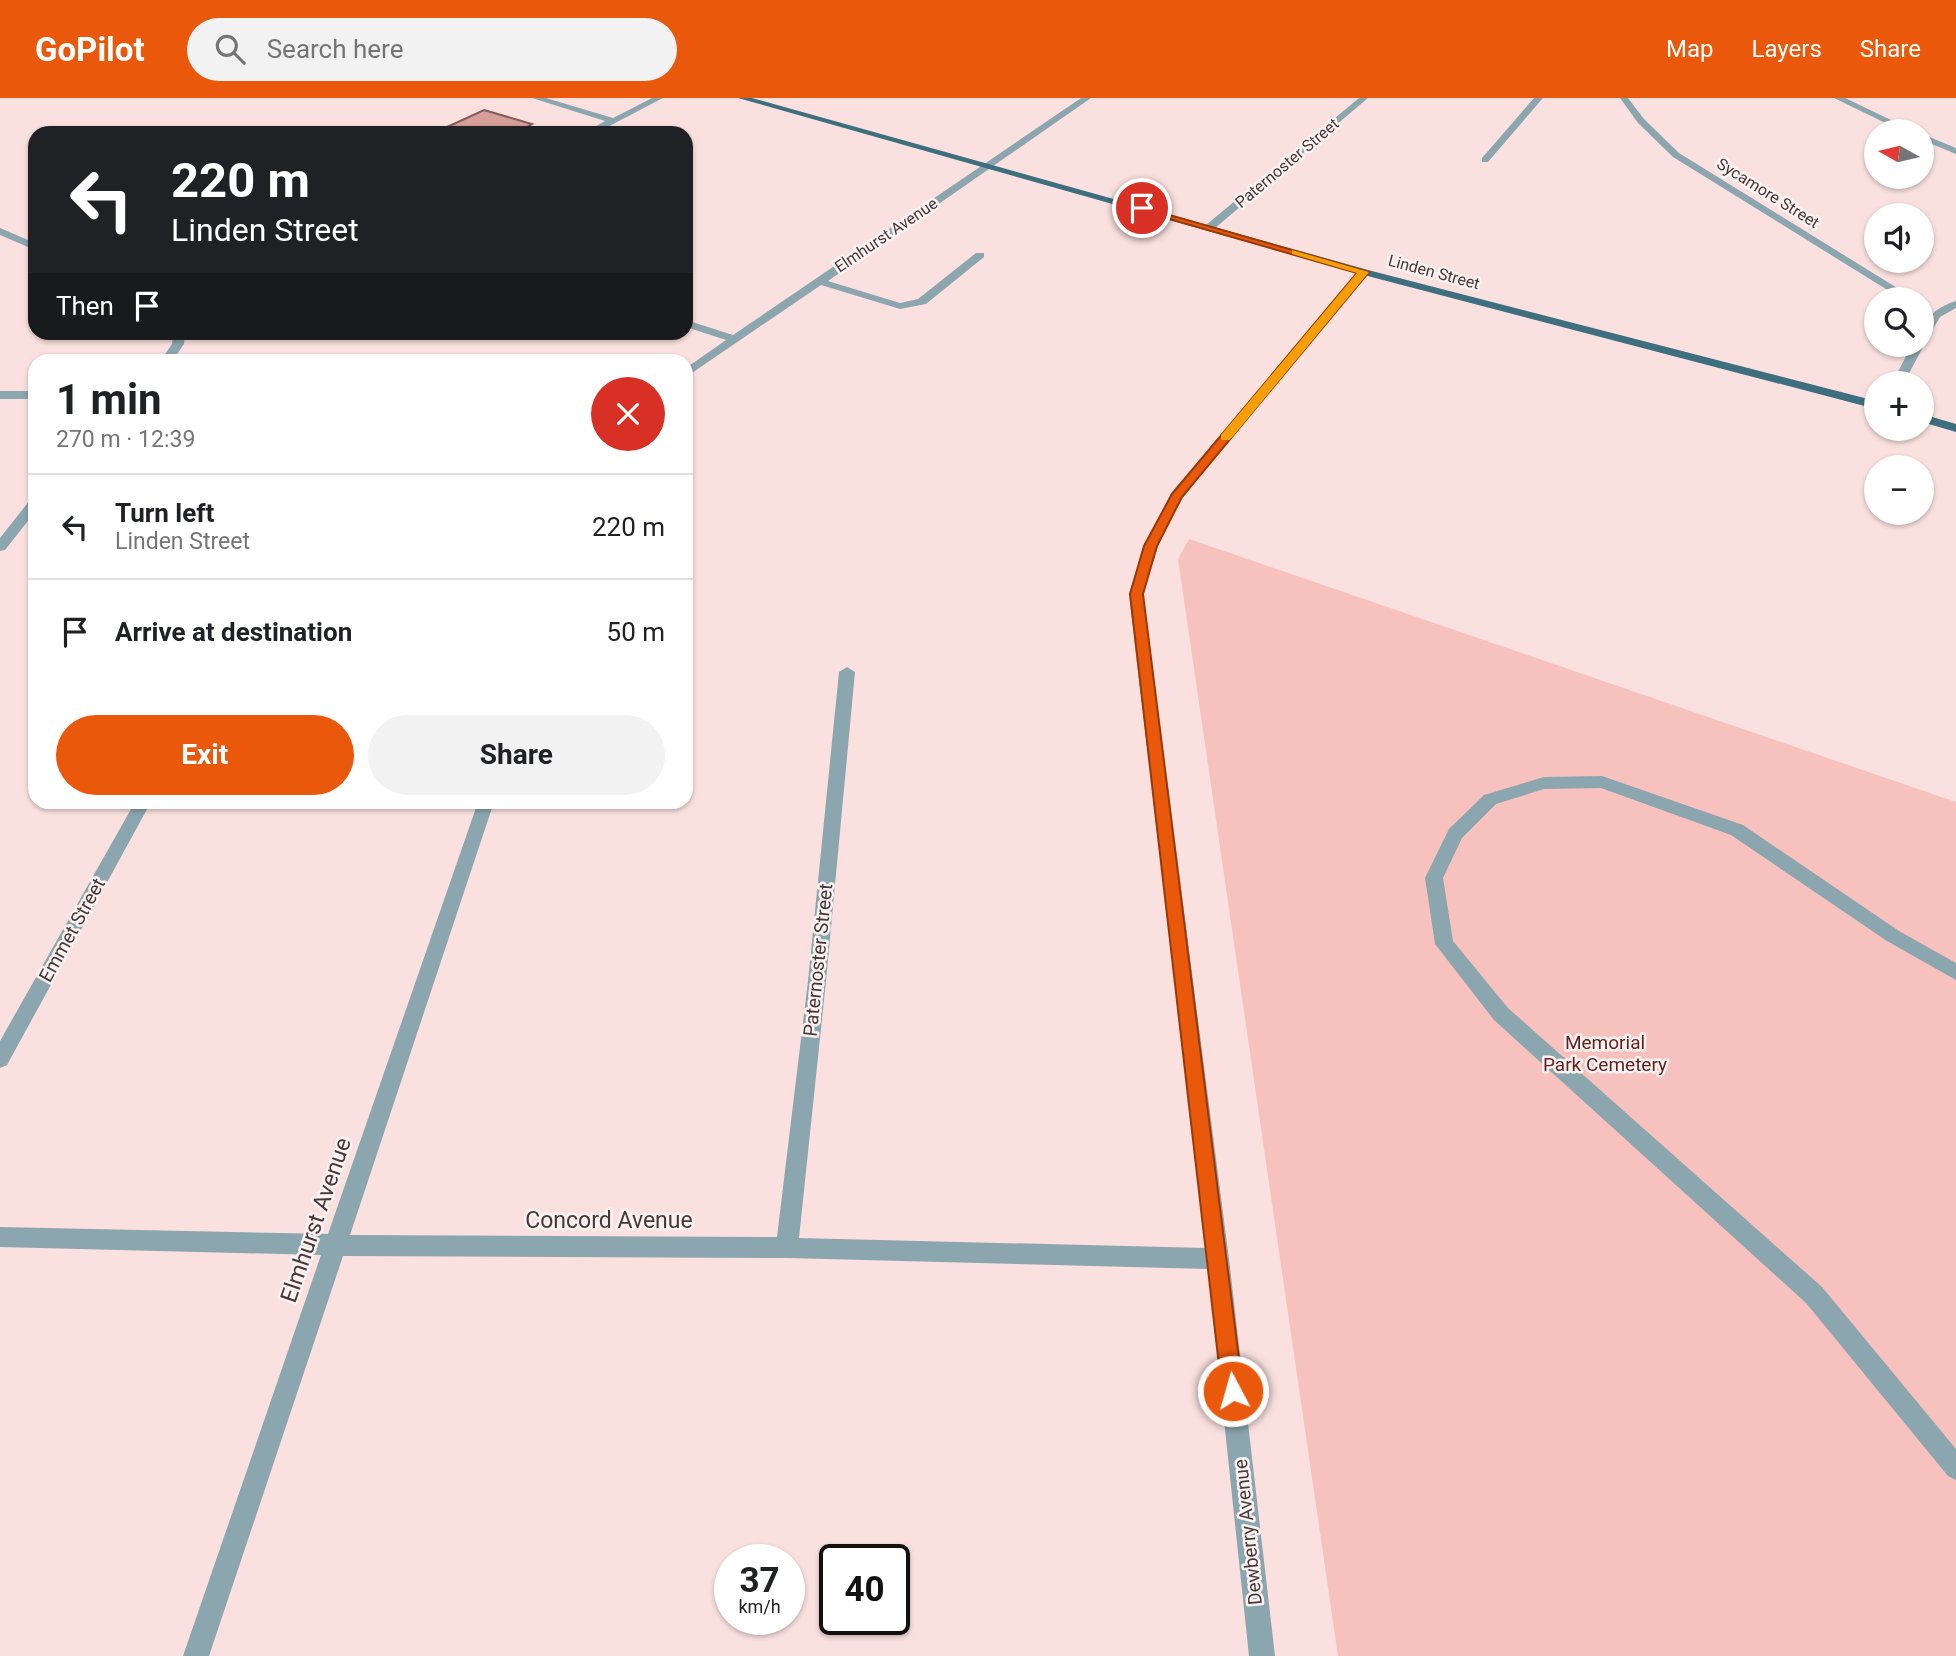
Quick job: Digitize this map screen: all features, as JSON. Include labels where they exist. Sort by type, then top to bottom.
[{"type":"main road","name":"Linden Street","points":[[742,98],[1364,272],[1864,402]]},
{"type":"main road","points":[[1934,422],[1956,428]]},
{"type":"street","points":[[536,98],[614,121]]},
{"type":"street","points":[[604,126],[659,98]]},
{"type":"street","name":"Elmhurst Avenue","points":[[693,368],[1087,98]]},
{"type":"street","name":"Paternoster Street","points":[[1210,227],[1364,98]]},
{"type":"street","points":[[1485,160],[1539,98]]},
{"type":"street","name":"Sycamore Street","points":[[1624,98],[1649,130],[1676,155],[1890,287]]},
{"type":"street","points":[[1838,98],[1883,119]]},
{"type":"street","points":[[1934,142],[1956,151]]},
{"type":"street","points":[[0,231],[28,244]]},
{"type":"street","points":[[818,281],[900,306],[922,302],[980,255]]},
{"type":"street","name":"Dewberry Avenue","points":[[1262,1656],[1218,1259],[1136,594],[1150,546],[1176,496],[1364,272]]},
{"type":"street","points":[[1935,315],[1956,304]]},
{"type":"street","points":[[693,325],[733,339]]},
{"type":"street","points":[[0,395],[28,395]]},
{"type":"street","points":[[0,547],[28,512]]},
{"type":"street","name":"Paternoster Street","points":[[787,1248],[817,981],[847,672]]},
{"type":"street","points":[[1956,972],[1893,936],[1737,830],[1602,782],[1544,783],[1490,799],[1455,834],[1434,878],[1444,944],[1501,1014],[1814,1295],[1956,1468]]},
{"type":"street","name":"Emmet Street","points":[[0,1059],[139,809]]},
{"type":"street","name":"Elmhurst Avenue","points":[[196,1656],[484,809]]},
{"type":"street","name":"Concord Avenue","points":[[0,1237],[335,1245],[787,1248],[1218,1259]]},
{"type":"green space","name":"Memorial Park Cemetery","points":[[1189,539],[1956,802],[1956,1656],[1338,1656],[1178,559]]},
{"type":"building","points":[[484,110],[532,124],[528,126],[449,126]]},
{"type":"slow traffic","points":[[1226,437],[1364,272],[1295,252]]},
{"type":"route","points":[[1142,208],[1364,272],[1176,496],[1150,546],[1136,594],[1233,1391]]}]
